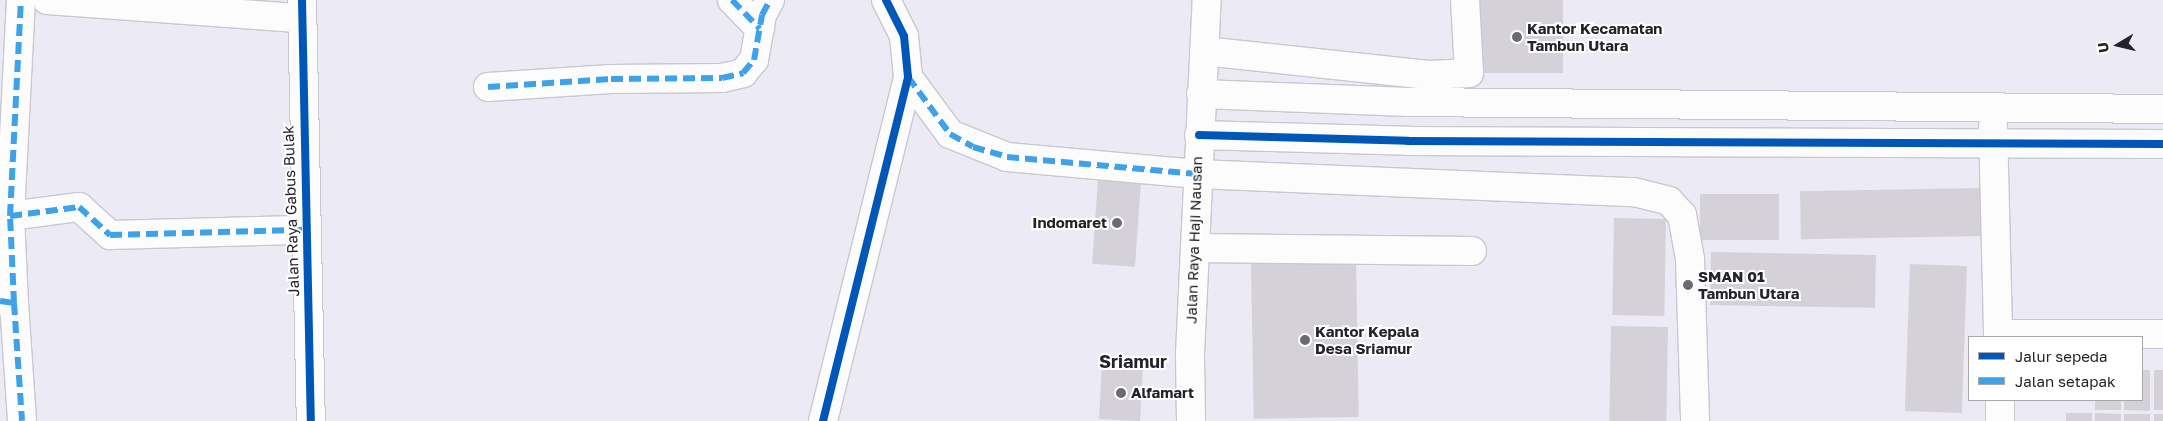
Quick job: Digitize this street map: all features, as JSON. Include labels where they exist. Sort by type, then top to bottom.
[{"type":"street","points":[[21,0],[7,302],[22,421]]},
{"type":"street","points":[[48,0],[301,9]]},
{"type":"street","points":[[732,0],[760,29]]},
{"type":"street","points":[[488,87],[731,76],[750,68],[770,0]]},
{"type":"street","points":[[822,421],[908,77],[904,36],[886,0]]},
{"type":"street","name":"Jalan Raya Haji Nausan","points":[[1191,421],[1198,135],[1207,0]]},
{"type":"street","points":[[1204,52],[1428,75],[1470,74],[1465,0]]},
{"type":"street","name":"Jalan Raya Gabus Bulak","points":[[301,9],[311,421]]},
{"type":"street","points":[[908,77],[950,134],[973,147],[1006,157],[1197,174],[1634,192],[1669,201],[1682,215],[1690,259],[1695,421]]},
{"type":"street","points":[[1201,94],[1409,102],[2163,109]]},
{"type":"street","points":[[1408,141],[1409,102]]},
{"type":"street","points":[[1993,108],[1998,336],[2163,334]]},
{"type":"street","points":[[1198,135],[1408,141],[2163,144]]},
{"type":"street","points":[[10,216],[80,207],[110,235],[306,230]]},
{"type":"street","points":[[1195,248],[1472,251]]},
{"type":"street","points":[[2000,401],[2000,421]]},
{"type":"building","name":"Kantor Kecamatan Tambun Utara","points":[[1472,0],[1563,0],[1563,73],[1472,73]]},
{"type":"building","name":"Indomaret","points":[[1098,179],[1141,182],[1135,267],[1092,264]]},
{"type":"building","points":[[1982,188],[1983,236],[1801,239],[1800,191]]},
{"type":"building","points":[[1700,194],[1779,194],[1779,240],[1700,240]]},
{"type":"building","points":[[1614,218],[1666,219],[1664,316],[1612,315]]},
{"type":"building","points":[[1711,252],[1876,255],[1875,308],[1710,305]]},
{"type":"building","name":"Kantor Kepala Desa Sriamur","points":[[1356,262],[1359,417],[1254,419],[1251,264]]},
{"type":"building","points":[[1910,264],[1967,266],[1962,413],[1905,411]]},
{"type":"building","points":[[1611,326],[1668,327],[1666,421],[1609,421]]},
{"type":"building","name":"Alfamart","points":[[1102,364],[1143,366],[1140,421],[1099,419]]},
{"type":"building","points":[[2143,370],[2150,370],[2150,411],[2124,410],[2124,401],[2143,401]]},
{"type":"building","points":[[2154,370],[2163,370],[2163,410],[2154,410]]},
{"type":"building","points":[[2095,401],[2121,401],[2121,410],[2095,410]]},
{"type":"building","points":[[2066,413],[2092,413],[2092,421],[2066,421]]},
{"type":"building","points":[[2095,413],[2121,414],[2121,421],[2095,421]]},
{"type":"building","points":[[2124,414],[2150,414],[2150,421],[2124,421]]},
{"type":"building","points":[[2154,414],[2163,414],[2163,421],[2154,421]]},
{"type":"marked path","points":[[14,303],[10,216],[21,0]]},
{"type":"marked path","points":[[732,0],[760,29]]},
{"type":"marked path","points":[[488,87],[611,79],[722,78],[743,73],[754,60],[762,15],[770,0]]},
{"type":"marked path","points":[[908,77],[950,134],[973,147],[1007,157],[1197,174]]},
{"type":"marked path","points":[[10,216],[79,207],[110,235],[306,230]]},
{"type":"marked path","points":[[0,301],[14,303],[22,421]]},
{"type":"cycle path","points":[[302,0],[311,421]]},
{"type":"cycle path","points":[[823,421],[908,77],[904,36],[886,0]]},
{"type":"cycle path","points":[[1199,135],[1408,141],[2163,144]]},
{"type":"place","name":"Kantor Kecamatan Tambun Utara","points":[[1517,37]]},
{"type":"place","name":"Indomaret","points":[[1117,223]]},
{"type":"place","name":"SMAN 01 Tambun Utara","points":[[1688,285]]},
{"type":"place","name":"Kantor Kepala Desa Sriamur","points":[[1305,340]]},
{"type":"place","name":"Alfamart","points":[[1121,393]]},
{"type":"district","name":"Sriamur","points":[[1133,361]]}]
